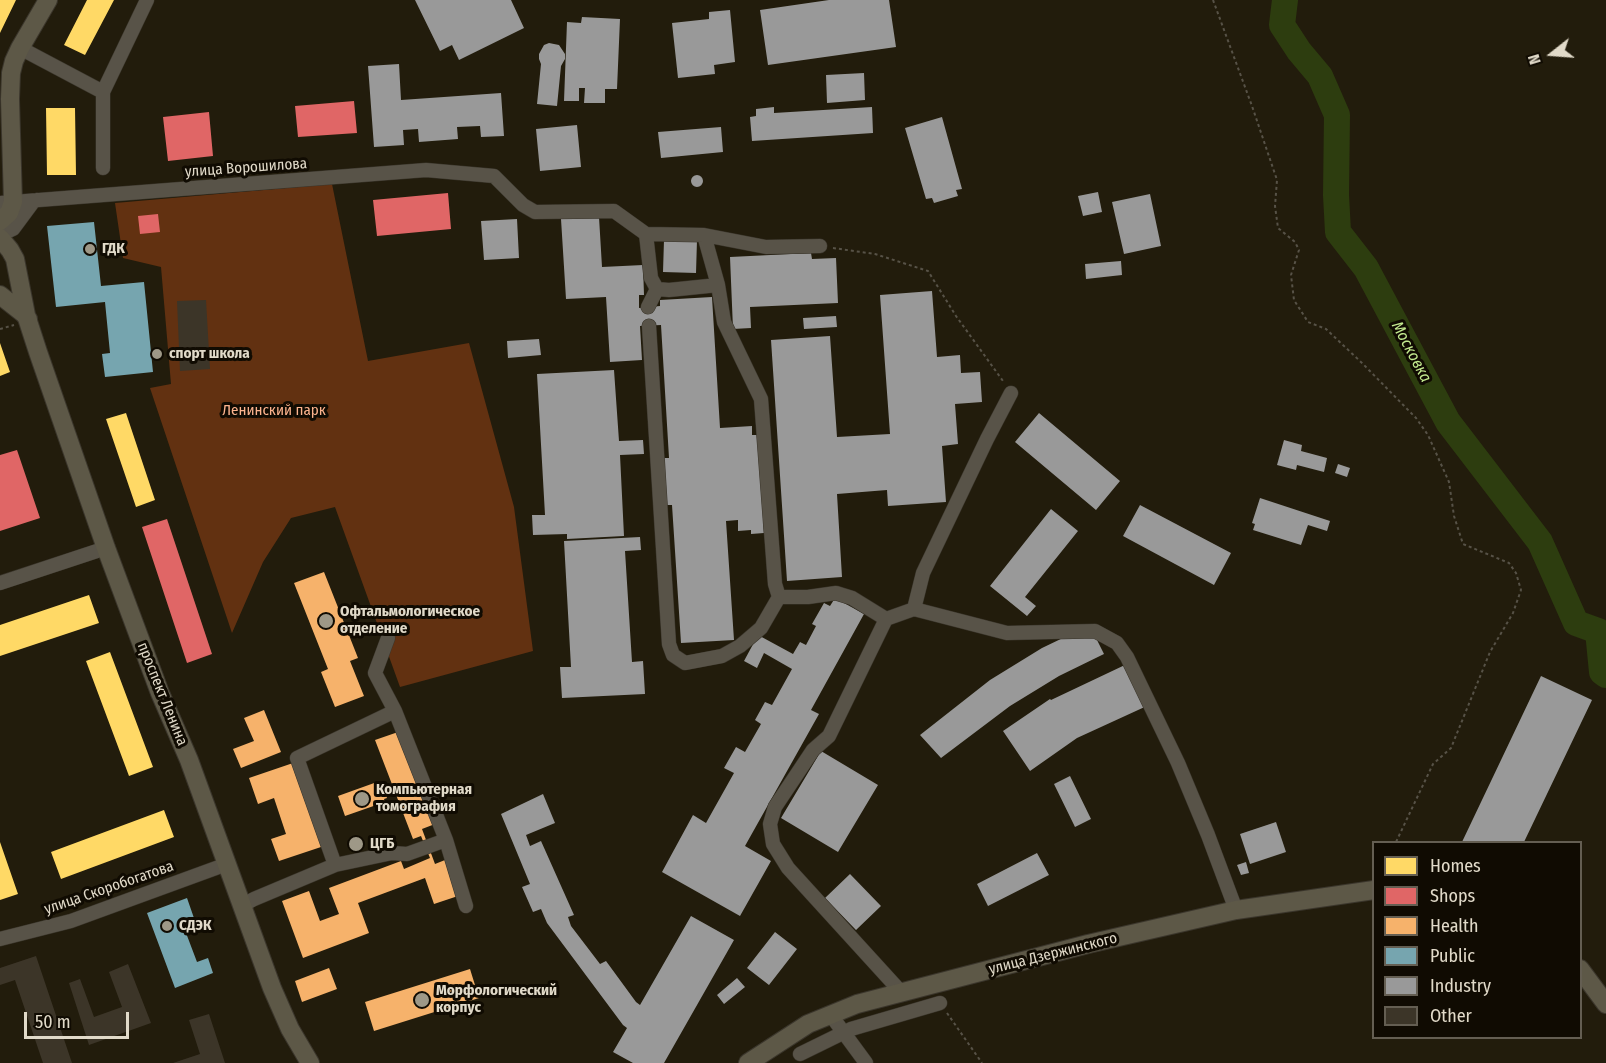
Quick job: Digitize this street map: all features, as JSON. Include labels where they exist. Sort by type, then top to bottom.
[{"type":"main road","points":[[0,78],[17,54],[48,0]]},
{"type":"main road","points":[[0,221],[9,213],[6,202],[10,89],[17,54]]},
{"type":"main road","name":"проспект Ленина","points":[[0,236],[17,266],[21,325],[160,693],[189,760],[282,1012],[310,1063]]},
{"type":"main road","points":[[0,295],[24,314],[21,325]]},
{"type":"main road","name":"улица Дзержинского","points":[[747,1063],[808,1024],[856,1004],[1088,944],[1236,910],[1372,890]]},
{"type":"main road","points":[[1582,970],[1606,1004]]},
{"type":"street","points":[[104,168],[102,92],[147,0]]},
{"type":"street","points":[[17,54],[102,92]]},
{"type":"street","name":"улица Ворошилова","points":[[6,202],[426,170],[494,176],[523,205],[535,212],[614,212],[646,234]]},
{"type":"street","points":[[0,236],[13,229],[33,202],[37,200]]},
{"type":"street","points":[[657,289],[651,278],[646,234],[704,235],[766,247],[820,246]]},
{"type":"street","points":[[649,326],[669,644],[673,655],[685,663],[722,656],[740,646],[761,628],[779,597],[775,584],[761,399],[724,322],[718,285],[704,235]]},
{"type":"street","points":[[657,289],[718,285]]},
{"type":"street","points":[[648,307],[657,289]]},
{"type":"street","points":[[914,609],[923,573],[1011,393]]},
{"type":"street","points":[[0,583],[106,548]]},
{"type":"street","points":[[779,597],[836,594],[852,598],[886,619]]},
{"type":"street","points":[[901,992],[788,868],[772,843],[770,824],[775,807],[813,750],[829,736],[886,619],[914,609],[1008,633],[1095,631],[1117,643],[1127,657],[1178,763],[1212,844],[1236,910]]},
{"type":"street","points":[[388,638],[375,673],[395,711],[446,840],[466,906]]},
{"type":"street","points":[[335,865],[297,758],[395,711]]},
{"type":"street","points":[[241,906],[335,865],[392,854],[407,854],[446,840]]},
{"type":"street","name":"улица Скоробогатова","points":[[0,939],[71,921],[227,864]]},
{"type":"street","points":[[800,1054],[851,1029],[940,1003]]},
{"type":"street","points":[[830,1014],[866,1063]]},
{"type":"path","points":[[1213,0],[1277,180],[1275,206],[1278,228],[1295,242],[1299,250],[1291,275],[1294,300],[1308,322],[1326,329],[1416,418],[1428,435],[1449,482],[1454,516],[1463,544],[1509,563],[1516,573],[1521,590],[1513,613],[1490,652],[1451,748],[1433,764],[1397,841]]},
{"type":"path","points":[[820,246],[875,254],[928,271],[956,316],[1011,393]]},
{"type":"path","points":[[0,329],[21,325]]},
{"type":"path","points":[[940,1003],[982,1063]]},
{"type":"green space","name":"Ленинский парк","points":[[332,184],[368,361],[469,343],[514,507],[533,651],[400,687],[335,507],[291,518],[263,562],[232,633],[150,388],[171,384],[161,267],[123,258],[115,203]]},
{"type":"building: Homes","points":[[0,0],[16,0],[0,33]]},
{"type":"building: Homes","points":[[87,0],[114,0],[85,55],[64,45]]},
{"type":"building: Homes","points":[[46,108],[75,108],[76,175],[47,175]]},
{"type":"building: Homes","points":[[0,343],[10,372],[0,376]]},
{"type":"building: Homes","points":[[126,413],[155,500],[136,507],[106,419]]},
{"type":"building: Homes","points":[[89,595],[99,623],[0,656],[0,625]]},
{"type":"building: Homes","points":[[110,652],[153,767],[129,776],[86,661]]},
{"type":"building: Homes","points":[[164,810],[174,837],[61,879],[51,852]]},
{"type":"building: Homes","points":[[0,842],[18,894],[0,900]]},
{"type":"building: Shops","points":[[354,101],[357,133],[298,137],[295,106]]},
{"type":"building: Shops","points":[[209,112],[213,156],[168,161],[163,117]]},
{"type":"building: Shops","points":[[448,193],[451,229],[377,236],[373,200]]},
{"type":"building: Shops","points":[[158,214],[160,232],[140,234],[138,216]]},
{"type":"building: Shops","points":[[17,450],[40,518],[0,531],[0,455]]},
{"type":"building: Shops","points":[[167,519],[212,654],[187,663],[142,527]]},
{"type":"building: Health","name":"Офтальмологическое отделение","points":[[324,572],[358,658],[350,661],[364,696],[335,707],[321,672],[328,669],[294,583]]},
{"type":"building: Health","points":[[264,710],[281,752],[241,768],[233,749],[254,741],[244,718]]},
{"type":"building: Health","points":[[401,731],[435,824],[422,829],[435,864],[445,860],[458,896],[434,904],[425,878],[358,903],[369,933],[303,958],[282,901],[309,891],[320,921],[339,914],[329,888],[401,861],[404,869],[430,858],[421,836],[413,839],[375,740]]},
{"type":"building: Health","points":[[296,762],[324,846],[279,861],[271,839],[286,834],[274,798],[258,804],[249,778]]},
{"type":"building: Health","name":"Компьютерная томография","points":[[377,782],[378,785],[382,785],[387,798],[384,799],[385,802],[345,816],[338,796]]},
{"type":"building: Health","points":[[329,968],[337,989],[302,1002],[295,981]]},
{"type":"building: Health","name":"Морфологический корпус","points":[[470,969],[479,998],[374,1031],[365,1002]]},
{"type":"building: Public","points":[[94,222],[101,286],[144,282],[153,372],[105,377],[102,354],[110,353],[105,302],[56,307],[47,226]]},
{"type":"building: Public","points":[[187,898],[195,921],[183,925],[197,962],[208,958],[213,973],[175,988],[147,913]]},
{"type":"building: Industry","points":[[415,0],[511,0],[524,28],[459,60],[452,45],[440,51]]},
{"type":"building: Industry","points":[[829,0],[889,0],[896,47],[768,65],[760,10]]},
{"type":"building: Industry","points":[[730,10],[735,62],[714,65],[715,74],[678,78],[672,23],[709,19],[709,12]]},
{"type":"building: Industry","points":[[582,17],[620,19],[617,89],[605,89],[605,103],[584,103],[585,88],[579,88],[579,101],[564,101],[567,22],[581,23]]},
{"type":"building: Industry","points":[[549,43],[559,45],[565,54],[561,66],[557,106],[537,104],[541,64],[539,54],[544,45]]},
{"type":"building: Industry","points":[[399,64],[401,100],[501,93],[504,136],[481,137],[480,126],[457,127],[458,139],[419,142],[418,129],[403,130],[404,145],[374,147],[368,66]]},
{"type":"building: Industry","points":[[864,73],[865,100],[827,103],[826,75]]},
{"type":"building: Industry","points":[[774,107],[774,113],[872,107],[873,133],[752,141],[750,117],[756,116],[756,109]]},
{"type":"building: Industry","points":[[942,117],[962,189],[956,190],[958,196],[934,203],[932,198],[926,199],[905,128]]},
{"type":"building: Industry","points":[[577,125],[581,167],[540,171],[536,129]]},
{"type":"building: Industry","points":[[721,127],[723,152],[661,158],[658,132]]},
{"type":"building: Industry","points":[[699,175],[703,181],[699,187],[695,187],[691,179]]},
{"type":"building: Industry","points":[[1098,192],[1102,212],[1083,216],[1078,196]]},
{"type":"building: Industry","points":[[1150,194],[1161,246],[1124,254],[1112,202]]},
{"type":"building: Industry","points":[[599,217],[602,267],[643,265],[644,295],[639,295],[639,308],[660,306],[660,300],[712,297],[720,428],[752,426],[752,435],[760,435],[764,533],[751,534],[751,530],[738,531],[738,520],[726,521],[734,640],[681,643],[672,505],[666,505],[663,458],[669,458],[661,325],[640,326],[642,360],[610,362],[606,297],[566,299],[561,219]]},
{"type":"building: Industry","points":[[517,219],[519,258],[484,260],[481,221]]},
{"type":"building: Industry","points":[[664,240],[697,240],[696,273],[663,272]]},
{"type":"building: Industry","points":[[811,253],[812,259],[836,258],[838,303],[750,307],[751,328],[733,329],[730,257]]},
{"type":"building: Industry","points":[[1121,261],[1122,275],[1086,279],[1085,264]]},
{"type":"building: Industry","points":[[932,291],[937,357],[960,355],[961,373],[980,372],[982,402],[955,404],[958,444],[942,446],[946,502],[888,506],[887,490],[837,494],[842,577],[787,581],[771,340],[830,336],[837,437],[890,434],[880,295]]},
{"type":"building: Industry","points":[[836,316],[837,327],[804,329],[803,318]]},
{"type":"building: Industry","points":[[539,339],[541,355],[508,358],[507,341]]},
{"type":"building: Industry","points":[[614,370],[619,441],[643,440],[644,454],[620,455],[624,536],[567,539],[567,534],[533,535],[532,515],[545,515],[537,374]]},
{"type":"building: Industry","points":[[1039,413],[1120,481],[1096,510],[1015,442]]},
{"type":"building: Industry","points":[[1284,440],[1302,445],[1301,451],[1327,458],[1324,472],[1297,465],[1296,470],[1277,465]]},
{"type":"building: Industry","points":[[1338,464],[1350,468],[1347,477],[1335,473]]},
{"type":"building: Industry","points":[[1260,498],[1330,521],[1327,531],[1308,525],[1301,545],[1253,530],[1255,524],[1252,523]]},
{"type":"building: Industry","points":[[1140,505],[1231,553],[1214,585],[1123,536]]},
{"type":"building: Industry","points":[[1051,509],[1078,531],[1025,597],[1036,606],[1027,616],[990,586]]},
{"type":"building: Industry","points":[[640,537],[641,550],[625,551],[632,662],[643,661],[645,694],[562,698],[560,667],[571,667],[564,541]]},
{"type":"building: Industry","points":[[835,598],[864,614],[811,710],[819,714],[745,846],[771,861],[740,916],[662,872],[693,815],[706,823],[734,773],[724,768],[736,747],[745,752],[761,724],[755,720],[765,702],[772,705],[792,669],[764,653],[757,668],[744,661],[758,635],[793,654],[800,642],[806,645],[816,626],[812,624],[824,603],[830,606]]},
{"type":"building: Industry","points":[[1067,636],[1095,636],[1104,654],[1059,676],[1010,706],[941,758],[920,735],[990,680],[1042,648]]},
{"type":"building: Industry","points":[[1127,664],[1149,705],[1077,738],[1030,771],[1003,731],[1050,699]]},
{"type":"building: Industry","points":[[1541,676],[1592,700],[1524,841],[1462,841]]},
{"type":"building: Industry","points":[[821,751],[878,785],[838,852],[781,818]]},
{"type":"building: Industry","points":[[1070,776],[1091,819],[1075,827],[1054,784]]},
{"type":"building: Industry","points":[[543,794],[555,823],[526,835],[530,846],[541,841],[574,915],[568,917],[571,926],[600,964],[606,961],[636,1002],[640,1005],[691,916],[734,940],[664,1063],[633,1063],[613,1052],[627,1028],[547,923],[541,909],[533,912],[522,887],[530,884],[501,814]]},
{"type":"building: Industry","points":[[1276,822],[1286,852],[1250,864],[1240,834]]},
{"type":"building: Industry","points":[[1037,853],[1049,875],[988,906],[977,884]]},
{"type":"building: Industry","points":[[1246,862],[1249,873],[1241,875],[1237,865]]},
{"type":"building: Industry","points":[[850,874],[881,906],[856,930],[825,898]]},
{"type":"building: Industry","points":[[775,932],[797,949],[769,985],[747,968]]},
{"type":"building: Industry","points":[[737,978],[745,987],[724,1004],[717,995]]},
{"type":"building: Other","points":[[206,300],[210,369],[180,371],[177,301]]},
{"type":"building: Other","points":[[36,956],[72,1063],[43,1063],[15,980],[0,985],[0,968]]},
{"type":"building: Other","points":[[128,964],[151,1023],[89,1045],[69,983],[80,979],[94,1017],[122,1007],[109,972]]},
{"type":"building: Other","points":[[209,1014],[225,1063],[173,1063],[200,1054],[189,1020]]},
{"type":"waterway","name":"Московка","points":[[1285,0],[1282,25],[1299,51],[1320,76],[1337,115],[1338,232],[1366,268],[1448,422],[1540,542],[1576,623],[1598,631],[1602,672],[1606,675]]},
{"type":"place","name":"ГДК","points":[[90,249]]},
{"type":"place","name":"спорт школа","points":[[157,354]]},
{"type":"place","name":"Офтальмологическое отделение","points":[[326,621]]},
{"type":"place","name":"Компьютерная томография","points":[[362,799]]},
{"type":"place","name":"ЦГБ","points":[[356,844]]},
{"type":"place","name":"СДЭК","points":[[167,926]]},
{"type":"place","name":"Морфологический корпус","points":[[422,1000]]}]
